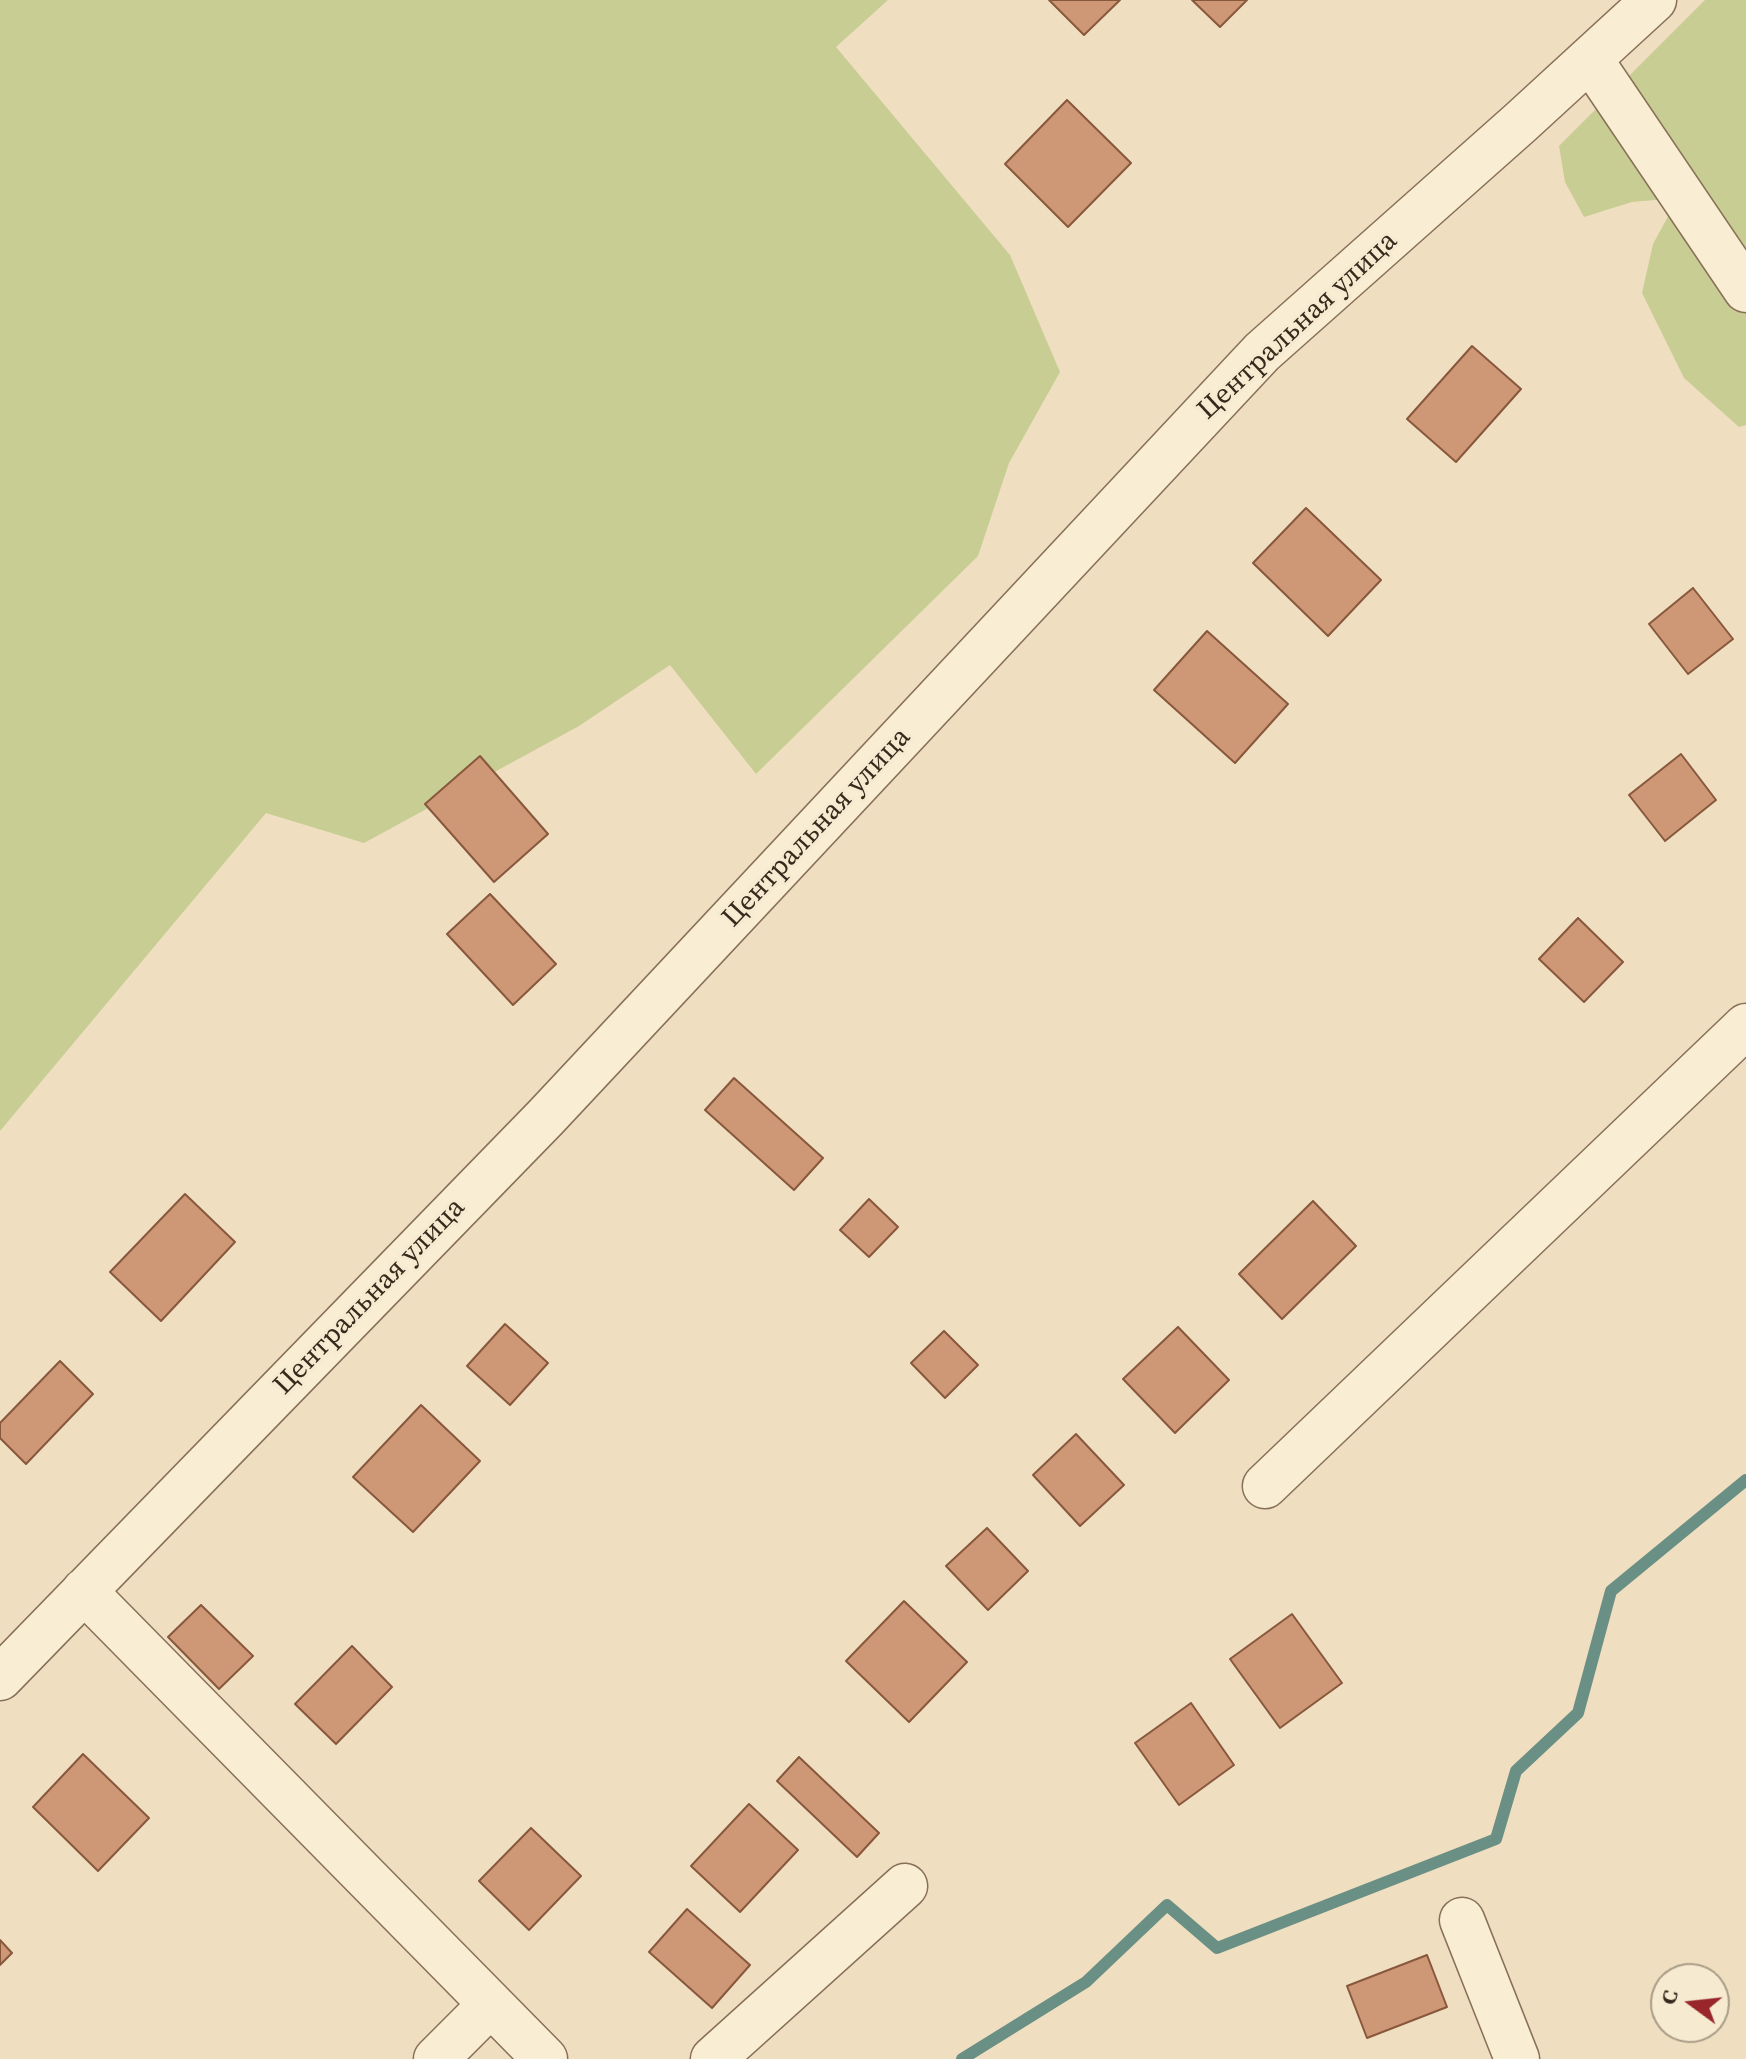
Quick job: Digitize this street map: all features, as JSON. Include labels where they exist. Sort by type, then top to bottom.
[{"type":"street","name":"Центральная улица","points":[[0,1678],[546,1117],[1262,352],[1654,0]]},
{"type":"street","points":[[1590,59],[1746,290]]},
{"type":"street","points":[[1265,1486],[1746,1026]]},
{"type":"street","points":[[84,1591],[545,2059]]},
{"type":"street","points":[[713,2059],[905,1886]]},
{"type":"street","points":[[1462,1920],[1517,2059]]},
{"type":"street","points":[[436,2059],[491,2004]]},
{"type":"green space","points":[[0,0],[888,0],[836,47],[1010,255],[1060,372],[1009,463],[978,556],[756,774],[670,665],[579,726],[364,843],[266,813],[0,1131]]},
{"type":"green space","points":[[1705,0],[1746,0],[1746,425],[1739,427],[1684,378],[1642,293],[1653,244],[1678,198],[1632,202],[1584,217],[1565,182],[1559,146]]},
{"type":"building","points":[[1049,0],[1120,0],[1084,35]]},
{"type":"building","points":[[1192,0],[1247,0],[1220,27]]},
{"type":"building","points":[[1067,100],[1131,163],[1068,227],[1005,164]]},
{"type":"building","points":[[1472,346],[1521,389],[1456,462],[1407,419]]},
{"type":"building","points":[[1306,508],[1381,580],[1328,636],[1253,563]]},
{"type":"building","points":[[1693,588],[1733,639],[1688,674],[1649,624]]},
{"type":"building","points":[[1207,631],[1288,704],[1235,763],[1154,690]]},
{"type":"building","points":[[1681,754],[1716,800],[1665,841],[1629,795]]},
{"type":"building","points":[[480,756],[548,834],[494,882],[425,804]]},
{"type":"building","points":[[490,894],[556,964],[513,1005],[447,934]]},
{"type":"building","points":[[1578,918],[1623,962],[1584,1002],[1539,959]]},
{"type":"building","points":[[734,1078],[823,1158],[794,1190],[705,1110]]},
{"type":"building","points":[[185,1194],[235,1242],[161,1321],[110,1272]]},
{"type":"building","points":[[869,1199],[898,1227],[869,1257],[840,1230]]},
{"type":"building","points":[[1313,1201],[1356,1246],[1282,1319],[1239,1274]]},
{"type":"building","points":[[505,1324],[548,1363],[510,1405],[467,1366]]},
{"type":"building","points":[[1178,1327],[1229,1380],[1175,1433],[1123,1379]]},
{"type":"building","points":[[944,1331],[978,1365],[945,1398],[911,1363]]},
{"type":"building","points":[[60,1361],[93,1394],[26,1464],[0,1438],[0,1423]]},
{"type":"building","points":[[421,1405],[480,1461],[413,1532],[353,1477]]},
{"type":"building","points":[[1076,1434],[1124,1485],[1080,1526],[1033,1475]]},
{"type":"building","points":[[987,1528],[1028,1571],[988,1610],[946,1566]]},
{"type":"building","points":[[904,1601],[967,1662],[909,1722],[846,1661]]},
{"type":"building","points":[[201,1605],[253,1656],[219,1689],[168,1637]]},
{"type":"building","points":[[1292,1614],[1342,1683],[1280,1728],[1230,1659]]},
{"type":"building","points":[[352,1646],[392,1687],[336,1744],[295,1704]]},
{"type":"building","points":[[1191,1703],[1234,1765],[1179,1805],[1135,1743]]},
{"type":"building","points":[[83,1754],[149,1818],[98,1871],[33,1807]]},
{"type":"building","points":[[799,1757],[879,1833],[857,1857],[777,1781]]},
{"type":"building","points":[[749,1804],[798,1850],[740,1912],[691,1866]]},
{"type":"building","points":[[531,1828],[581,1876],[529,1930],[479,1881]]},
{"type":"building","points":[[687,1909],[750,1965],[712,2008],[649,1952]]},
{"type":"building","points":[[0,1940],[12,1953],[0,1965]]},
{"type":"building","points":[[1427,1955],[1447,2007],[1367,2038],[1347,1986]]},
{"type":"waterway","points":[[962,2059],[1086,1982],[1167,1905],[1217,1948],[1496,1839],[1516,1771],[1578,1713],[1611,1591],[1746,1480]]}]
